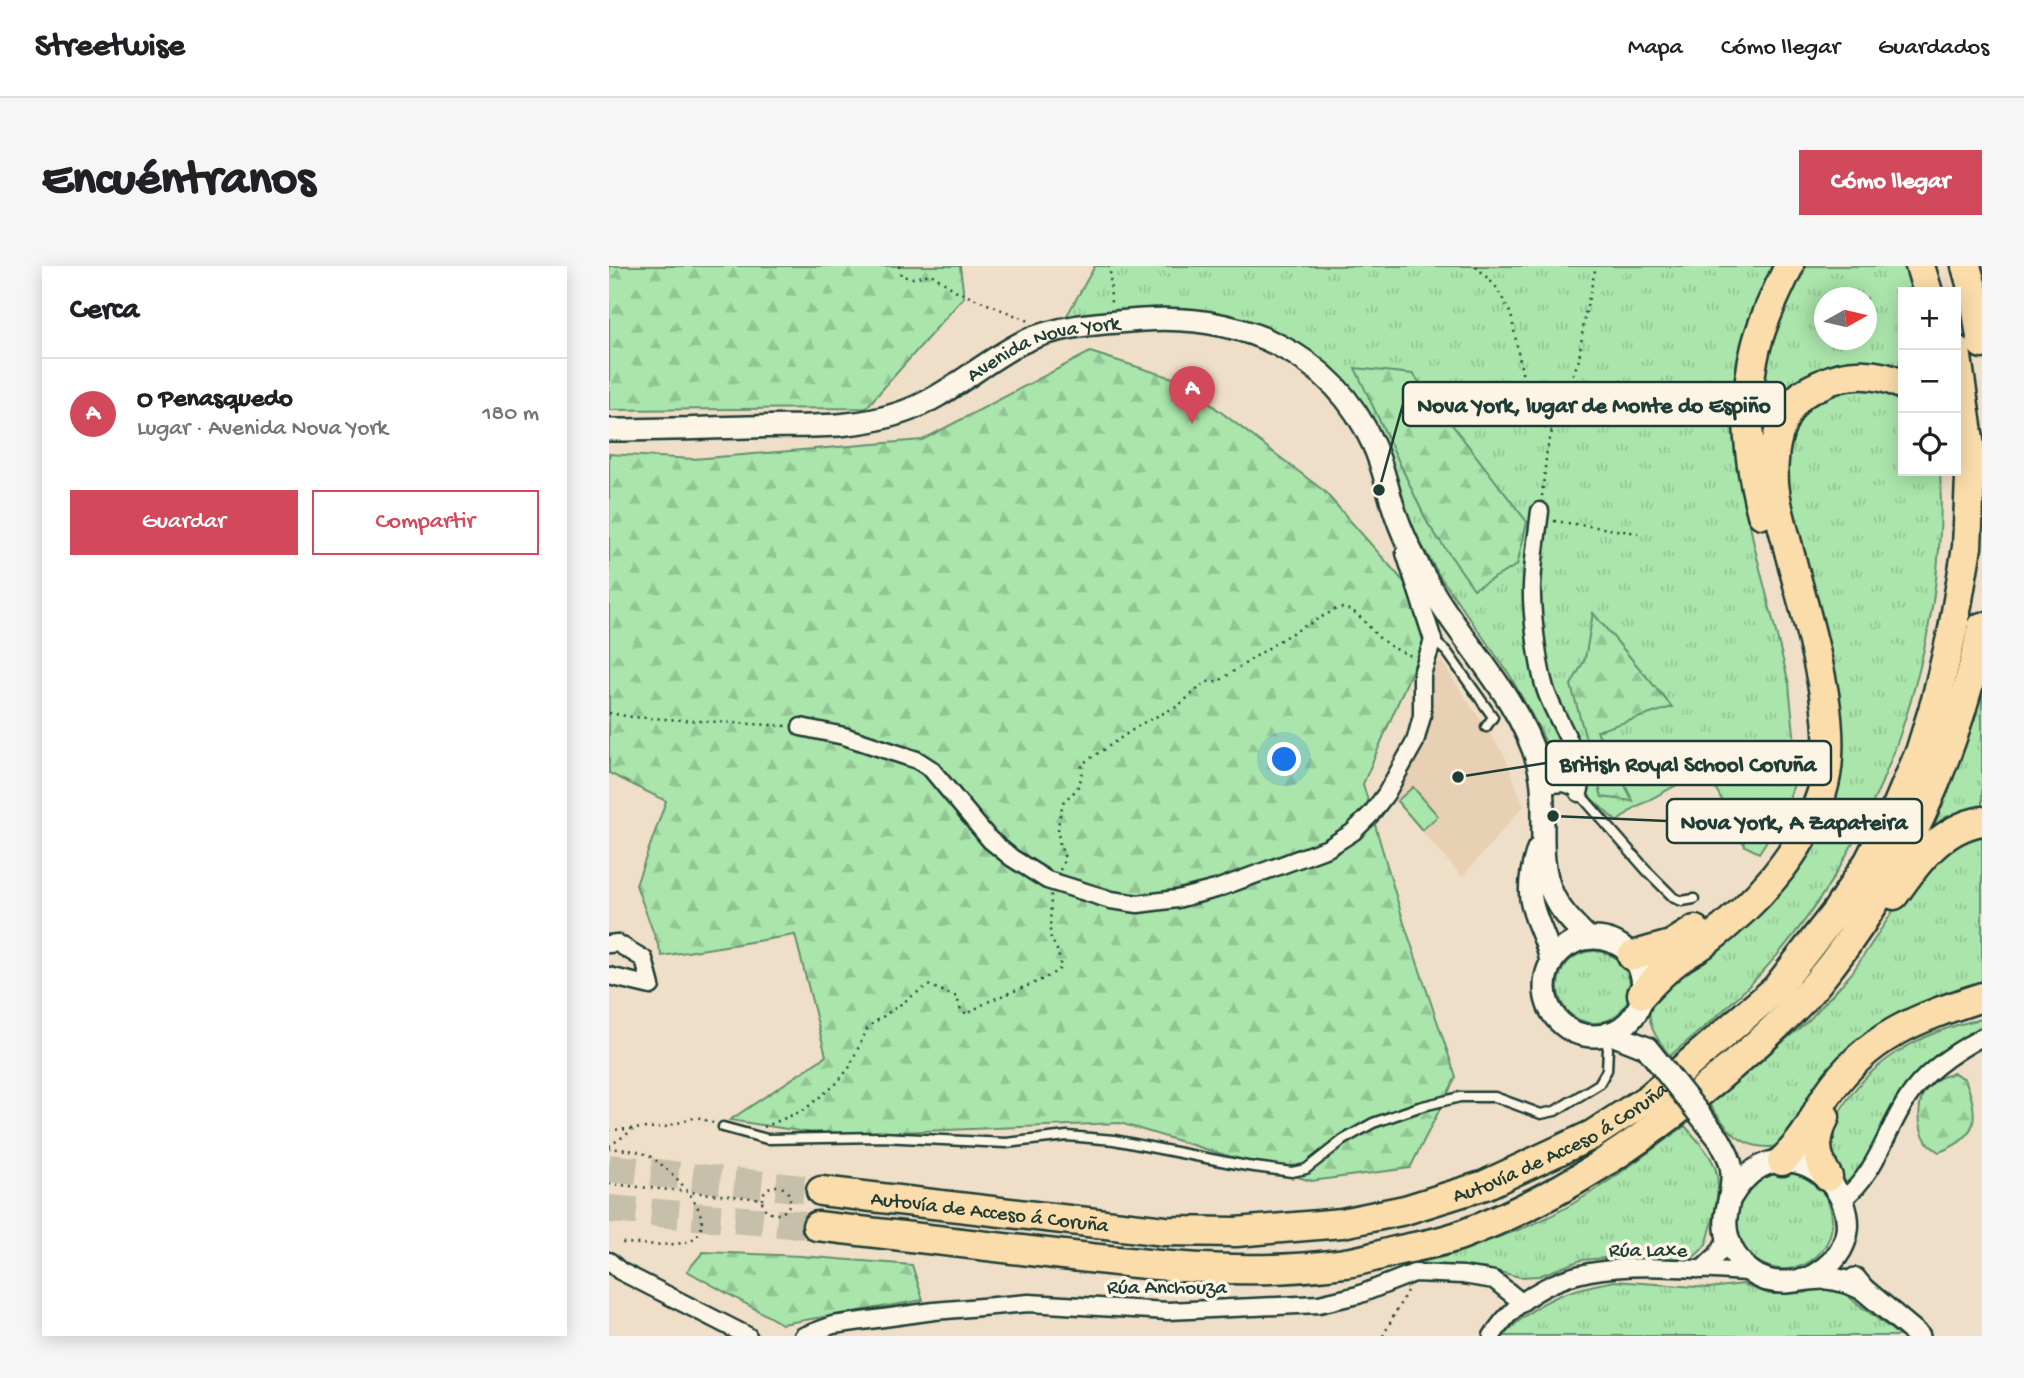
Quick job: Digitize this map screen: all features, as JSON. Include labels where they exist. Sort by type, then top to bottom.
[{"type":"highway","points":[[1632,956],[1671,945],[1700,926],[1730,901],[1779,843],[1793,821],[1807,783],[1812,755],[1810,703],[1761,510],[1751,459],[1747,397],[1756,346],[1789,266]]},
{"type":"highway","points":[[1920,266],[1926,287]]},
{"type":"highway","points":[[1935,266],[1941,287]]},
{"type":"highway","points":[[1966,266],[1979,304],[1982,344]]},
{"type":"highway","points":[[1638,1004],[1664,971],[1703,944],[1767,885],[1803,836],[1823,789],[1828,752],[1828,713],[1778,510],[1773,460],[1778,435],[1787,414],[1802,395],[1832,379],[1862,374],[1880,376],[1898,383]]},
{"type":"highway","name":"Autovía de Acceso á Coruña","points":[[821,1191],[1165,1231],[1236,1232],[1342,1223],[1405,1210],[1485,1185],[1592,1135],[1649,1098],[1776,989],[1836,912],[1869,861],[1898,804],[1920,752],[1936,700],[1953,629],[1967,547],[1971,454],[1961,385]]},
{"type":"highway","points":[[1952,476],[1954,503],[1948,589],[1953,629]]},
{"type":"highway","name":"Autovía de Acceso á Coruña","points":[[1960,476],[1960,531],[1967,547]]},
{"type":"highway","name":"Autovía de Acceso á Coruña","points":[[817,1226],[1107,1261],[1243,1270],[1290,1268],[1347,1263],[1458,1237],[1559,1191],[1589,1174],[1671,1117],[1759,1043],[1816,984],[1877,897],[1927,804],[1953,737],[1982,627]]},
{"type":"highway","points":[[1759,1043],[1783,1028],[1829,985],[1933,846],[1951,832],[1969,823],[1982,821]]},
{"type":"highway","points":[[1774,1163],[1804,1137],[1826,1096],[1875,1043],[1918,1019],[1982,997]]},
{"type":"highway","points":[[1835,1188],[1818,1161],[1816,1146],[1819,1130],[1837,1096],[1852,1077],[1875,1054],[1904,1035],[1935,1021],[1982,1007]]},
{"type":"street","name":"Avenida Nova York","points":[[609,430],[830,427],[869,423],[905,412],[937,396],[1023,342],[1050,333],[1112,323],[1179,319],[1245,330],[1277,342],[1305,360],[1330,382],[1356,414],[1373,442],[1385,473],[1412,581],[1433,640]]},
{"type":"street","name":"Avenida Nova York","points":[[1393,506],[1437,598],[1493,677],[1516,715],[1538,764],[1543,789],[1544,862],[1552,894],[1563,912],[1588,938]]},
{"type":"street","points":[[1540,515],[1532,587],[1536,628],[1545,687],[1559,724],[1576,754],[1583,780],[1579,793]]},
{"type":"street","points":[[801,727],[844,736],[917,760],[931,769],[991,839],[1012,858],[1047,880],[1111,900],[1138,904],[1177,900],[1245,881],[1328,848],[1353,832],[1371,814],[1387,793],[1415,742],[1422,716],[1422,674],[1433,640]]},
{"type":"street","name":"Avenida Nova York","points":[[1544,830],[1532,874],[1531,899],[1550,952],[1551,963]]},
{"type":"street","points":[[1638,1004],[1619,1029],[1606,1034],[1589,1035],[1576,1032],[1554,1015],[1548,1003],[1546,976],[1551,963],[1560,951],[1573,942],[1588,938],[1612,941],[1632,956],[1643,981],[1638,1004],[1647,1048],[1719,1139],[1729,1159],[1732,1174],[1727,1212],[1728,1237],[1733,1251],[1752,1272],[1778,1283],[1826,1278],[1844,1280],[1863,1289]]},
{"type":"street","points":[[609,944],[617,943],[644,959],[651,986],[609,976]]},
{"type":"street","points":[[1606,1034],[1647,1048]]},
{"type":"street","points":[[1835,1188],[1862,1182],[1907,1097],[1925,1077],[1956,1051],[1982,1037]]},
{"type":"street","points":[[1719,1139],[1750,1158],[1774,1163],[1798,1162],[1814,1168],[1835,1188],[1847,1224],[1841,1248],[1827,1267],[1807,1280]]},
{"type":"street","points":[[1730,1199],[1739,1184],[1751,1172],[1774,1163]]},
{"type":"street","name":"Rúa Laxe","points":[[1701,1270],[1717,1255],[1728,1237]]},
{"type":"street","points":[[1841,1248],[1850,1273],[1863,1289],[1919,1336]]},
{"type":"street","points":[[609,1261],[620,1271],[748,1336]]},
{"type":"street","name":"Rúa Laxe","points":[[1492,1336],[1520,1301],[1560,1279],[1627,1267],[1752,1272]]},
{"type":"street","name":"Rúa Anchouza","points":[[803,1336],[833,1325],[935,1311],[1029,1303],[1168,1311],[1319,1304],[1357,1295],[1414,1273],[1463,1275],[1494,1280],[1520,1301]]},
{"type":"lane","points":[[1433,640],[1447,652],[1493,717],[1486,727]]},
{"type":"lane","points":[[1543,789],[1564,787],[1579,793],[1674,898],[1682,901],[1694,899]]},
{"type":"lane","points":[[723,1127],[767,1139],[881,1137],[1006,1143],[1067,1136],[1114,1140],[1292,1172],[1306,1169],[1343,1140],[1373,1123],[1460,1097],[1495,1097],[1541,1114],[1555,1111],[1599,1084],[1607,1070],[1606,1034]]},
{"type":"path","points":[[899,266],[901,276],[913,278],[932,274],[958,292],[1021,316],[1050,333]]},
{"type":"path","points":[[1108,266],[1112,323]]},
{"type":"path","points":[[1476,266],[1496,287],[1511,314],[1530,415],[1536,423],[1552,431]]},
{"type":"path","points":[[1596,266],[1584,320],[1579,360],[1558,409],[1547,450],[1540,515],[1637,533]]},
{"type":"path","points":[[753,1135],[773,1121],[804,1110],[837,1083],[849,1068],[868,1027],[928,985],[957,997],[961,1011],[968,1014],[984,1001],[1020,989],[1061,968],[1058,952],[1050,936],[1051,894],[1047,880],[1062,869],[1065,858],[1058,842],[1058,828],[1065,800],[1075,793],[1082,778],[1082,764],[1143,723],[1178,706],[1206,682],[1219,681],[1285,637],[1338,608],[1347,607],[1356,612],[1380,640],[1425,661]]},
{"type":"path","points":[[609,713],[632,717],[801,727]]},
{"type":"path","points":[[609,1130],[664,1127],[697,1116],[723,1127]]},
{"type":"path","points":[[609,1147],[636,1129]]},
{"type":"path","points":[[609,1147],[643,1153],[662,1164],[703,1215],[703,1228],[694,1239],[671,1244],[619,1243]]},
{"type":"path","points":[[609,1184],[762,1199]]},
{"type":"path","points":[[778,1186],[788,1192],[790,1203],[785,1211],[776,1214],[768,1211],[762,1199],[766,1190],[778,1186]]},
{"type":"path","points":[[1383,1336],[1407,1293],[1414,1273]]},
{"type":"shaded area","points":[[1441,661],[1505,756],[1524,806],[1462,877],[1392,797],[1416,758],[1430,728],[1430,676],[1434,665]]},
{"type":"green space","points":[[609,266],[960,266],[964,297],[866,408],[609,410]]},
{"type":"green space","points":[[1095,266],[1772,266],[1740,351],[1735,405],[1738,462],[1754,545],[1789,684],[1795,744],[1793,787],[1785,812],[1759,853],[1745,846],[1706,769],[1634,808],[1617,822],[1559,773],[1540,730],[1509,674],[1439,575],[1407,519],[1349,390],[1302,345],[1257,324],[1186,308],[1066,317]]},
{"type":"green space","points":[[1799,266],[1908,266],[1914,287],[1898,287],[1898,375],[1842,368],[1765,453],[1759,394],[1777,319]]},
{"type":"green space","points":[[1090,352],[1179,380],[1324,491],[1435,617],[1363,784],[1404,923],[1456,1077],[1410,1168],[1311,1181],[1120,1123],[824,1135],[730,1120],[826,1056],[795,935],[662,956],[636,885],[666,801],[609,773],[609,454],[693,459],[922,440]]},
{"type":"green space","points":[[1355,368],[1413,374],[1527,522],[1517,565],[1474,589],[1428,524]]},
{"type":"green space","points":[[1857,384],[1898,394],[1898,476],[1940,476],[1940,536],[1933,603],[1919,670],[1899,737],[1873,802],[1842,863],[1806,919],[1764,970],[1730,1004],[1670,1056],[1651,1024],[1651,1002],[1716,944],[1836,768],[1783,492],[1785,437],[1812,399]]},
{"type":"green space","points":[[1593,613],[1672,707],[1597,731],[1633,801],[1602,797],[1571,685],[1585,659]]},
{"type":"green space","points":[[1982,691],[1982,812],[1917,852],[1961,758]]},
{"type":"green space","points":[[1413,787],[1438,816],[1422,830],[1397,801]]},
{"type":"green space","points":[[1982,832],[1982,986],[1941,999],[1781,1146],[1756,1146],[1738,1138],[1709,1104],[1809,1020],[1852,973],[1919,872],[1952,844]]},
{"type":"green space","points":[[1594,951],[1614,957],[1624,967],[1630,987],[1624,1007],[1614,1017],[1594,1023],[1574,1017],[1564,1007],[1558,987],[1564,967],[1574,957]]},
{"type":"green space","points":[[1982,1019],[1982,1030],[1948,1047],[1910,1082],[1883,1123],[1856,1182],[1844,1186],[1826,1152],[1835,1121],[1861,1082],[1878,1066],[1917,1041],[1960,1024]]},
{"type":"green space","points":[[1954,1073],[1965,1079],[1970,1092],[1973,1124],[1962,1140],[1939,1152],[1929,1145],[1921,1129],[1920,1105],[1929,1085]]},
{"type":"green space","points":[[1685,1126],[1711,1158],[1718,1189],[1708,1239],[1701,1251],[1690,1260],[1618,1257],[1581,1260],[1539,1276],[1520,1277],[1484,1268],[1406,1264],[1491,1240],[1540,1221],[1596,1189]]},
{"type":"green space","points":[[1784,1173],[1802,1176],[1818,1187],[1829,1203],[1832,1221],[1829,1239],[1818,1255],[1802,1266],[1784,1269],[1766,1266],[1750,1255],[1739,1239],[1736,1221],[1739,1203],[1750,1187],[1766,1176]]},
{"type":"green space","points":[[703,1252],[912,1265],[923,1300],[782,1324],[687,1271]]},
{"type":"green space","points":[[1615,1281],[1709,1288],[1743,1284],[1769,1294],[1804,1293],[1824,1287],[1845,1294],[1900,1336],[1503,1336],[1528,1313],[1554,1298],[1582,1288]]},
{"type":"tunnel","points":[[609,1168],[821,1191]]},
{"type":"tunnel","points":[[609,1209],[817,1226]]},
{"type":"place","name":"O Penasquedo","points":[[1192,424]]},
{"type":"place","name":"Nova York, lugar de Monte do Espiño","points":[[1379,490]]},
{"type":"place","name":"British Royal School Coruña","points":[[1458,777]]},
{"type":"place","name":"Nova York, A Zapateira","points":[[1553,816]]}]
